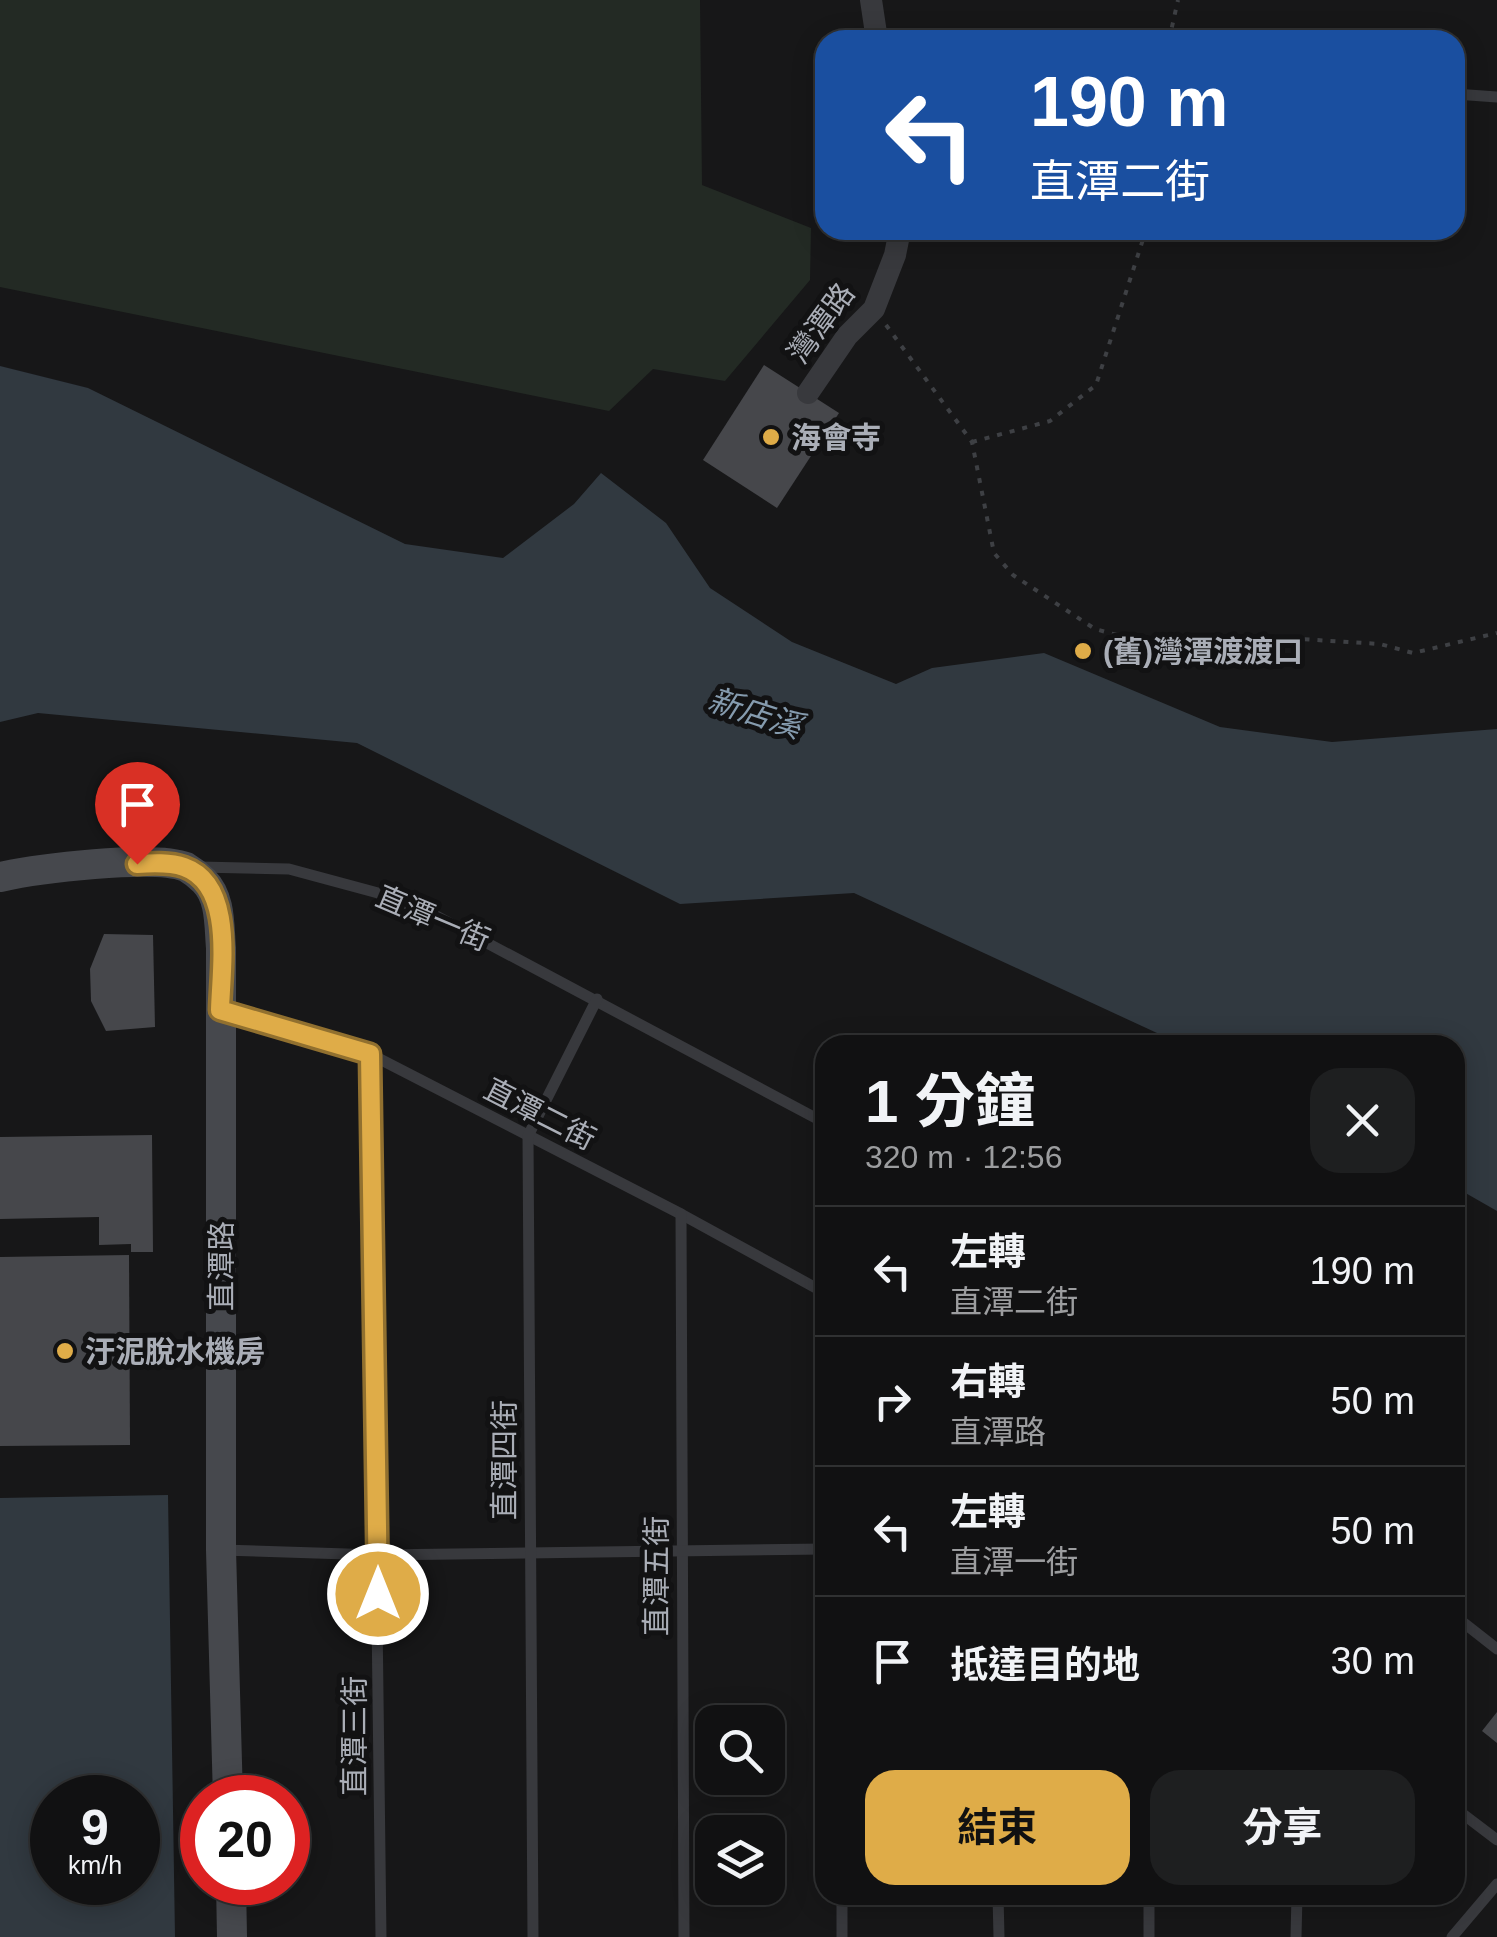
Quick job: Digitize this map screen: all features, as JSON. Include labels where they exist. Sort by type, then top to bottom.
[{"type":"street","points":[[870,0],[875,30]]},
{"type":"street","name":"灣潭路","points":[[808,393],[848,336],[874,309],[898,240]]},
{"type":"street","name":"直潭一街","points":[[0,878],[105,865],[161,863],[186,867]]},
{"type":"street","name":"直潭路","points":[[186,867],[206,883],[218,904],[221,1550],[227,1775]]},
{"type":"street","points":[[231,1905],[232,1937]]},
{"type":"lane","points":[[1465,95],[1497,97]]},
{"type":"lane","name":"直潭一街","points":[[186,867],[290,870],[378,893],[444,919],[815,1118]]},
{"type":"lane","name":"直潭四街","points":[[534,1937],[528,1136],[597,999]]},
{"type":"lane","name":"直潭二街","points":[[220,1010],[370,1054],[815,1288]]},
{"type":"lane","name":"直潭三街","points":[[370,1054],[381,1937]]},
{"type":"lane","name":"直潭五街","points":[[681,1214],[684,1937]]},
{"type":"lane","points":[[221,1550],[378,1555],[815,1549]]},
{"type":"lane","points":[[1465,1624],[1497,1649]]},
{"type":"lane","points":[[1465,1816],[1497,1840]]},
{"type":"lane","points":[[1452,1937],[1497,1884]]},
{"type":"lane","points":[[842,1905],[842,1937]]},
{"type":"lane","points":[[998,1905],[999,1937]]},
{"type":"lane","points":[[1149,1905],[1149,1937]]},
{"type":"lane","points":[[1296,1937],[1297,1905]]},
{"type":"path","points":[[1171,30],[1178,0]]},
{"type":"path","points":[[972,442],[1050,421],[1096,385],[1143,240]]},
{"type":"path","points":[[874,309],[972,442],[994,553],[1013,575],[1095,628],[1163,648],[1300,639],[1380,644],[1413,653],[1497,633]]},
{"type":"shaded area","points":[[0,0],[700,0],[702,185],[811,228],[810,280],[725,381],[653,369],[609,411],[0,287]]},
{"type":"water","name":"新店溪","points":[[0,366],[88,388],[405,544],[503,558],[574,504],[601,473],[666,523],[710,588],[792,642],[896,684],[932,668],[1044,653],[1220,727],[1332,742],[1497,729],[1497,1211],[1465,1193],[1465,1035],[1161,1035],[854,893],[680,904],[357,743],[38,713],[0,722]]},
{"type":"water","points":[[168,1495],[175,1937],[0,1937],[0,1498]]},
{"type":"building","name":"海會寺","points":[[764,365],[839,413],[777,508],[703,460]]},
{"type":"building","points":[[104,934],[153,935],[155,1027],[106,1031],[91,1001],[90,969]]},
{"type":"building","points":[[152,1135],[153,1252],[131,1252],[131,1244],[99,1245],[99,1217],[0,1219],[0,1137]]},
{"type":"building","name":"汙泥脫水機房","points":[[129,1255],[130,1445],[0,1446],[0,1257]]},
{"type":"building","points":[[1497,1712],[1497,1743],[1482,1731]]},
{"type":"place","name":"海會寺","points":[[771,437]]},
{"type":"place","name":"(舊)灣潭渡渡口","points":[[1083,651]]},
{"type":"place","name":"汙泥脫水機房","points":[[65,1351]]},
{"type":"route","points":[[137,864],[186,867],[206,883],[218,904],[220,1010],[370,1054],[378,1594]]}]
